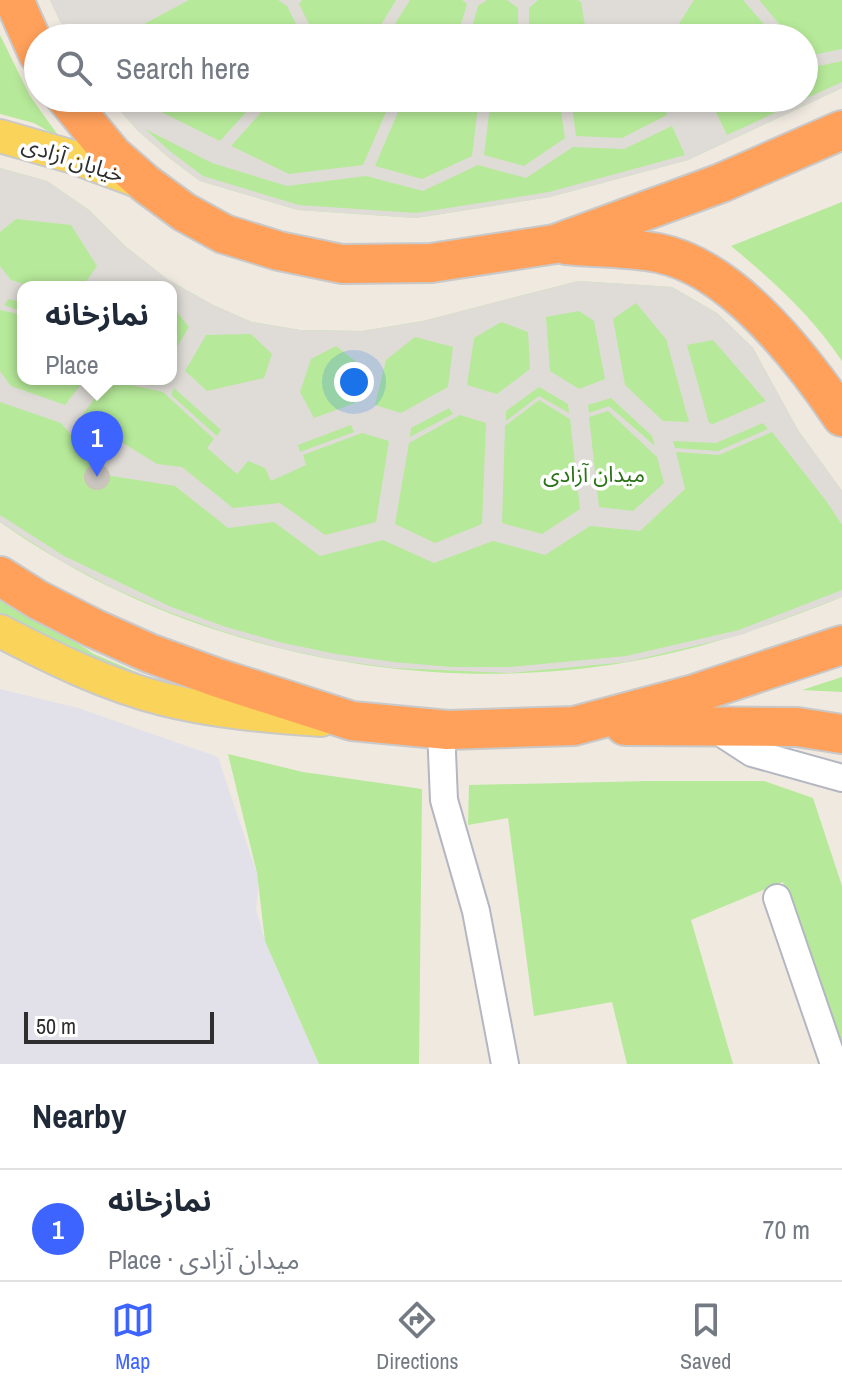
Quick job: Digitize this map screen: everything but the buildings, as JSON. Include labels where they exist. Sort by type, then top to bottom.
[{"type":"highway","points":[[14,0],[25,24]]},
{"type":"highway","points":[[78,112],[113,155],[184,212],[224,234],[279,251],[342,264],[431,263],[555,244],[721,183],[842,130]]},
{"type":"highway","points":[[555,244],[659,253],[702,269],[758,314],[817,381],[842,417]]},
{"type":"highway","points":[[0,576],[38,600],[149,653],[352,721],[441,729],[797,727],[842,734]]},
{"type":"highway","points":[[574,726],[709,690],[842,645]]},
{"type":"main road","name":"خیابان آزادی","points":[[0,136],[73,157],[146,184]]},
{"type":"main road","points":[[0,631],[85,672]]},
{"type":"main road","points":[[0,653],[85,672],[160,698],[216,710],[352,721]]},
{"type":"street","points":[[712,727],[752,753],[842,778]]},
{"type":"street","points":[[441,729],[444,800],[476,911],[505,1064]]},
{"type":"street","points":[[777,898],[834,1064]]},
{"type":"shaded area","points":[[50,0],[189,0],[144,24],[61,24]]},
{"type":"shaded area","points":[[278,0],[302,0],[299,4],[309,24],[296,24],[287,6]]},
{"type":"shaded area","points":[[396,0],[410,0],[395,24],[381,24]]},
{"type":"shaded area","points":[[462,0],[487,0],[478,6],[473,24],[461,24],[467,4]]},
{"type":"shaded area","points":[[507,0],[538,0],[529,8],[529,24],[518,24],[518,8]]},
{"type":"shaded area","points":[[577,0],[694,0],[679,24],[585,24],[581,2]]},
{"type":"shaded area","points":[[743,0],[759,0],[779,24],[764,24]]},
{"type":"shaded area","points":[[842,49],[842,61],[818,66],[818,54]]},
{"type":"shaded area","points":[[842,82],[842,88],[818,99],[818,93]]},
{"type":"shaded area","points":[[121,112],[161,112],[220,141],[246,112],[261,112],[231,146],[289,174],[363,165],[386,112],[398,112],[375,166],[422,179],[472,156],[477,112],[489,112],[484,155],[524,166],[565,138],[561,112],[573,112],[576,136],[622,138],[667,115],[666,112],[716,112],[727,135],[777,112],[791,112],[688,160],[550,197],[416,218],[298,210],[200,181],[137,130]],"holes":[[[672,126],[685,155],[549,192],[416,213],[299,205],[203,176],[145,129],[212,163],[287,186],[366,176],[423,191],[478,165],[526,178],[573,147],[624,149]]]},
{"type":"shaded area","points":[[0,168],[47,181],[89,210],[125,246],[171,281],[86,281],[97,266],[71,225],[16,219],[0,232]]},
{"type":"shaded area","points":[[0,266],[11,280],[17,282],[17,301],[9,299],[4,305],[17,310],[17,314],[0,310]]},
{"type":"shaded area","points":[[578,281],[672,287],[717,313],[753,348],[798,430],[842,491],[842,525],[772,432],[719,455],[676,452],[685,489],[640,531],[590,526],[545,555],[493,541],[434,563],[383,540],[320,556],[274,522],[228,528],[175,486],[105,475],[61,423],[0,402],[0,371],[11,386],[65,405],[80,385],[104,385],[81,417],[157,464],[182,467],[233,508],[280,503],[325,535],[376,522],[389,441],[362,433],[303,455],[306,465],[271,481],[265,468],[248,461],[237,474],[207,448],[214,439],[163,392],[131,385],[177,385],[177,347],[189,327],[177,312],[177,285],[252,322],[300,330],[362,331],[423,321]],"holes":[[[636,303],[666,339],[689,422],[663,421],[625,385],[613,319]],[[579,311],[594,321],[605,379],[579,389],[550,371],[546,317]],[[501,322],[528,332],[530,369],[497,394],[467,385],[474,338]],[[251,334],[272,354],[264,378],[207,391],[185,371],[206,335]],[[415,337],[453,347],[448,387],[401,413],[375,405],[386,360]],[[713,340],[766,401],[709,423],[687,345]],[[336,346],[364,368],[355,403],[314,418],[300,392],[311,359]],[[539,387],[568,404],[569,413],[539,396],[506,421],[506,411]],[[174,388],[221,430],[217,436],[171,395]],[[611,398],[652,436],[655,446],[609,406],[589,413],[588,405]],[[539,400],[570,419],[580,509],[542,534],[502,523],[505,426]],[[449,408],[453,414],[410,437],[411,428]],[[608,411],[657,457],[664,483],[633,511],[599,507],[589,417]],[[460,415],[486,423],[482,524],[435,543],[395,524],[409,443]],[[763,423],[768,429],[718,451],[675,448],[673,441],[716,443]],[[351,425],[354,432],[300,452],[298,445]]]},
{"type":"shaded area","points":[[0,515],[64,556],[169,606],[279,642],[394,662],[451,667],[510,667],[626,656],[739,630],[842,590],[842,597],[741,635],[627,662],[510,673],[393,668],[278,648],[166,611],[61,561],[0,522]]},
{"type":"shaded area","points":[[0,689],[78,708],[218,757],[259,880],[256,909],[265,941],[319,1064],[0,1064]]},
{"type":"green space","points":[[50,0],[842,0],[842,88],[818,99],[818,24],[61,24]]},
{"type":"green space","points":[[0,35],[24,84],[24,112],[41,112],[60,138],[34,123],[0,114]]},
{"type":"green space","points":[[121,112],[791,112],[688,160],[550,197],[416,218],[298,210],[200,181],[137,130]]},
{"type":"green space","name":"میدان آزادی","points":[[0,168],[47,181],[89,210],[125,246],[171,281],[17,281],[17,385],[177,385],[177,285],[252,322],[300,330],[362,331],[423,321],[578,281],[672,287],[717,313],[753,348],[798,430],[842,491],[842,597],[737,635],[683,650],[628,662],[547,672],[465,673],[382,667],[300,653],[220,631],[143,602],[69,566],[0,522]]},
{"type":"green space","points":[[842,202],[842,361],[791,299],[731,246]]},
{"type":"green space","points":[[0,595],[94,654],[174,688],[76,655],[0,613]]},
{"type":"green space","points":[[842,677],[842,692],[802,690]]},
{"type":"green space","points":[[228,754],[303,772],[422,789],[419,1064],[319,1064],[265,941],[257,873]]},
{"type":"green space","points":[[764,781],[813,798],[842,886],[842,1045],[783,882],[691,920],[733,1064],[627,1064],[612,1002],[534,1016],[508,818],[468,825],[469,785]]},
{"type":"place","name":"نمازخانه","points":[[97,477]]}]
